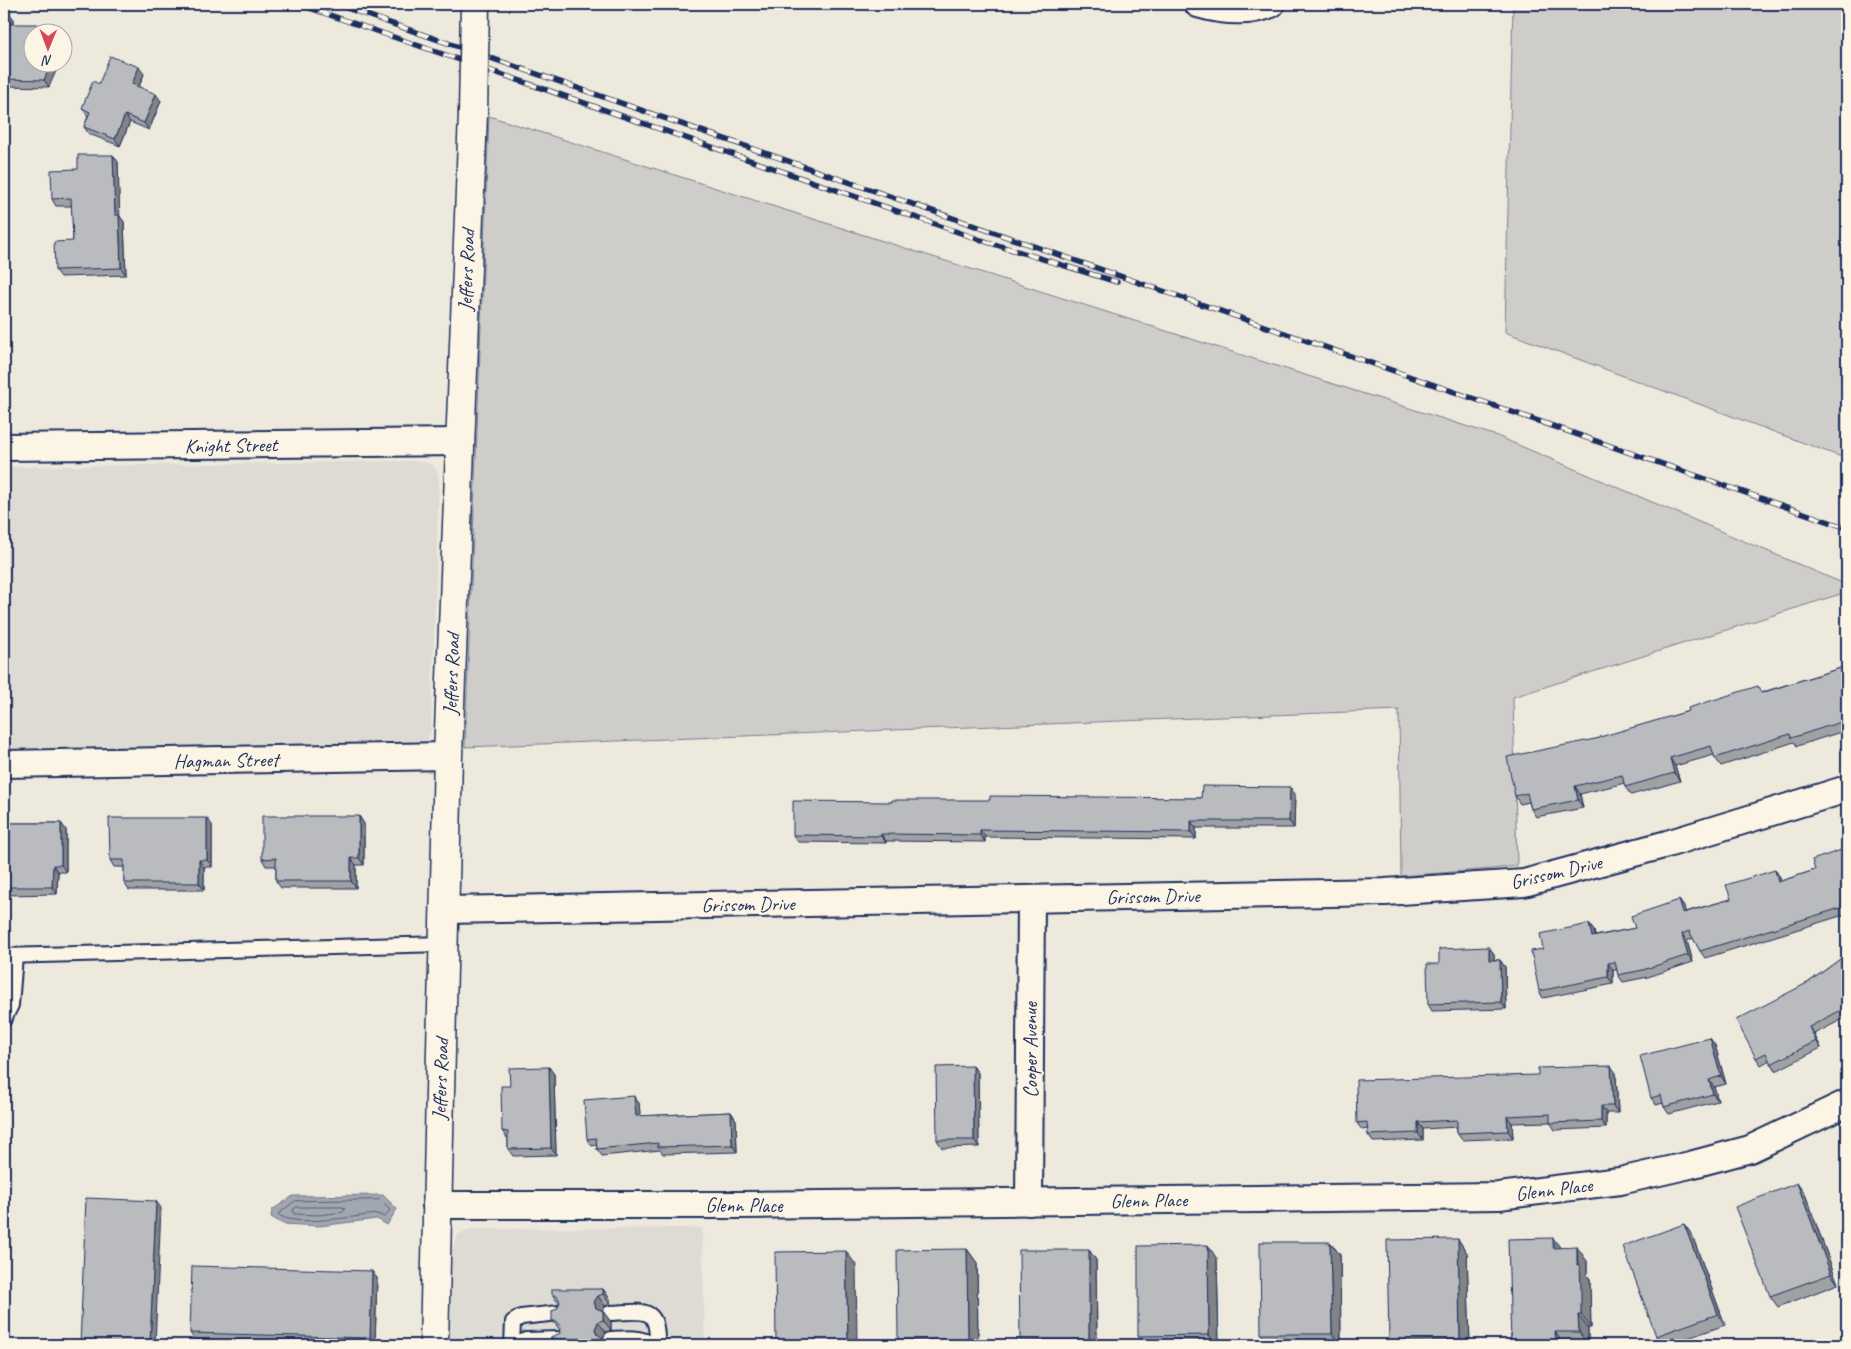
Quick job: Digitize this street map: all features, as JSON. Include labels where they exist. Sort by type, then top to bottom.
[{"type":"main road","name":"Jeffers Road","points":[[434,1345],[448,756],[473,114],[474,4]]},
{"type":"street","points":[[1198,4],[1215,9],[1241,11],[1261,8],[1271,4]]},
{"type":"street","name":"Knight Street","points":[[4,447],[459,442]]},
{"type":"street","name":"Hagman Street","points":[[4,764],[448,756]]},
{"type":"street","name":"Grissom Drive","points":[[445,910],[1385,892],[1524,883],[1667,844],[1847,789]]},
{"type":"street","name":"Cooper Avenue","points":[[1029,1202],[1031,899]]},
{"type":"street","name":"Glenn Place","points":[[436,1205],[732,1205],[1499,1196],[1620,1181],[1750,1149],[1847,1103]]},
{"type":"lane","points":[[4,1019],[11,1005],[10,956],[444,944]]},
{"type":"lane","points":[[610,1313],[640,1312],[649,1314],[656,1322],[655,1345],[635,1338],[611,1339]]},
{"type":"lane","points":[[559,1313],[521,1317],[513,1322],[513,1345],[526,1340],[560,1339]]},
{"type":"shaded area","points":[[1513,4],[1847,4],[1847,459],[1505,332]]},
{"type":"shaded area","points":[[489,116],[1497,436],[1847,585],[1847,592],[1513,697],[1517,866],[1492,869],[1401,876],[1399,710],[465,747]]},
{"type":"shaded area","points":[[425,462],[433,465],[439,481],[431,730],[427,742],[412,747],[4,750],[4,467]]},
{"type":"shaded area","points":[[702,1228],[705,1345],[450,1345],[452,1249],[458,1235],[470,1229]]},
{"type":"water","points":[[383,1195],[397,1209],[387,1225],[377,1219],[319,1226],[283,1224],[271,1217],[272,1210],[293,1196]]},
{"type":"building","points":[[4,11],[8,11],[8,24],[22,24],[22,72],[48,72],[44,80],[4,79]]},
{"type":"building","points":[[110,56],[139,67],[132,84],[156,94],[144,123],[125,115],[115,139],[84,127],[90,112],[82,108],[93,81],[99,84]]},
{"type":"building","points":[[78,155],[113,155],[115,215],[119,215],[121,268],[55,270],[54,242],[73,241],[71,198],[52,199],[51,170],[78,169]]},
{"type":"building","points":[[1847,666],[1847,720],[1791,738],[1790,734],[1715,758],[1711,746],[1670,758],[1674,773],[1625,787],[1622,775],[1575,786],[1578,800],[1531,809],[1527,793],[1515,796],[1507,757],[1600,738],[1689,711],[1688,708],[1758,686],[1761,693]]},
{"type":"building","points":[[1202,786],[1290,787],[1289,821],[1191,821],[1191,832],[980,830],[980,835],[793,835],[793,801],[892,802],[892,800],[990,800],[990,796],[1201,798]]},
{"type":"building","points":[[262,816],[359,816],[359,858],[351,858],[351,881],[276,881],[276,858],[262,859]]},
{"type":"building","points":[[109,818],[207,818],[207,860],[199,860],[199,883],[124,883],[124,860],[110,860]]},
{"type":"building","points":[[4,823],[61,823],[61,865],[53,865],[52,887],[4,887]]},
{"type":"building","points":[[1847,848],[1847,906],[1700,951],[1689,931],[1682,934],[1688,955],[1643,970],[1618,975],[1615,962],[1608,963],[1608,977],[1539,991],[1531,951],[1543,949],[1540,934],[1589,924],[1592,937],[1635,928],[1631,916],[1679,900],[1683,913],[1731,899],[1726,885],[1775,870],[1778,882],[1815,870],[1812,860]]},
{"type":"building","points":[[1489,947],[1489,960],[1500,960],[1501,1002],[1428,1004],[1427,964],[1439,964],[1439,949]]},
{"type":"building","points":[[1847,954],[1847,1007],[1809,1027],[1816,1041],[1771,1064],[1766,1053],[1756,1058],[1736,1020],[1809,982]]},
{"type":"building","points":[[1710,1038],[1721,1076],[1709,1080],[1713,1094],[1664,1107],[1661,1095],[1651,1098],[1640,1056]]},
{"type":"building","points":[[973,1066],[974,1140],[937,1140],[936,1067]]},
{"type":"building","points":[[1611,1066],[1613,1106],[1601,1106],[1601,1121],[1550,1123],[1550,1114],[1507,1116],[1508,1131],[1457,1133],[1457,1120],[1418,1122],[1418,1133],[1368,1135],[1367,1122],[1357,1123],[1356,1080],[1538,1075],[1538,1068]]},
{"type":"building","points":[[549,1067],[551,1148],[508,1149],[508,1132],[502,1131],[501,1086],[510,1086],[509,1068]]},
{"type":"building","points":[[634,1096],[636,1116],[731,1112],[732,1145],[658,1147],[658,1143],[597,1149],[596,1138],[587,1139],[584,1100]]},
{"type":"building","points":[[1797,1183],[1831,1274],[1770,1296],[1735,1207]]},
{"type":"building","points":[[86,1198],[156,1201],[150,1345],[80,1345]]},
{"type":"building","points":[[1684,1224],[1718,1314],[1656,1336],[1623,1246]]},
{"type":"building","points":[[1553,1238],[1553,1248],[1577,1247],[1577,1265],[1580,1265],[1581,1289],[1581,1315],[1578,1315],[1579,1332],[1555,1332],[1556,1343],[1511,1344],[1508,1239]]},
{"type":"building","points":[[1458,1239],[1460,1339],[1389,1342],[1387,1240]]},
{"type":"building","points":[[1260,1242],[1330,1242],[1332,1334],[1261,1334]]},
{"type":"building","points":[[1208,1245],[1209,1335],[1138,1336],[1138,1246]]},
{"type":"building","points":[[967,1249],[968,1340],[898,1340],[897,1250]]},
{"type":"building","points":[[1019,1250],[1089,1250],[1089,1340],[1020,1341]]},
{"type":"building","points":[[846,1251],[848,1345],[776,1345],[775,1252]]},
{"type":"building","points":[[192,1266],[372,1271],[370,1338],[190,1333]]},
{"type":"building","points":[[552,1289],[603,1289],[603,1294],[598,1296],[594,1302],[596,1308],[603,1311],[603,1320],[598,1322],[595,1329],[597,1334],[604,1339],[552,1339],[552,1337],[560,1333],[561,1329],[560,1324],[552,1320],[552,1311],[557,1309],[560,1302],[558,1297],[552,1294]]},
{"type":"railway","points":[[298,4],[981,240],[1117,282]]},
{"type":"railway","points":[[335,4],[1847,528]]}]
